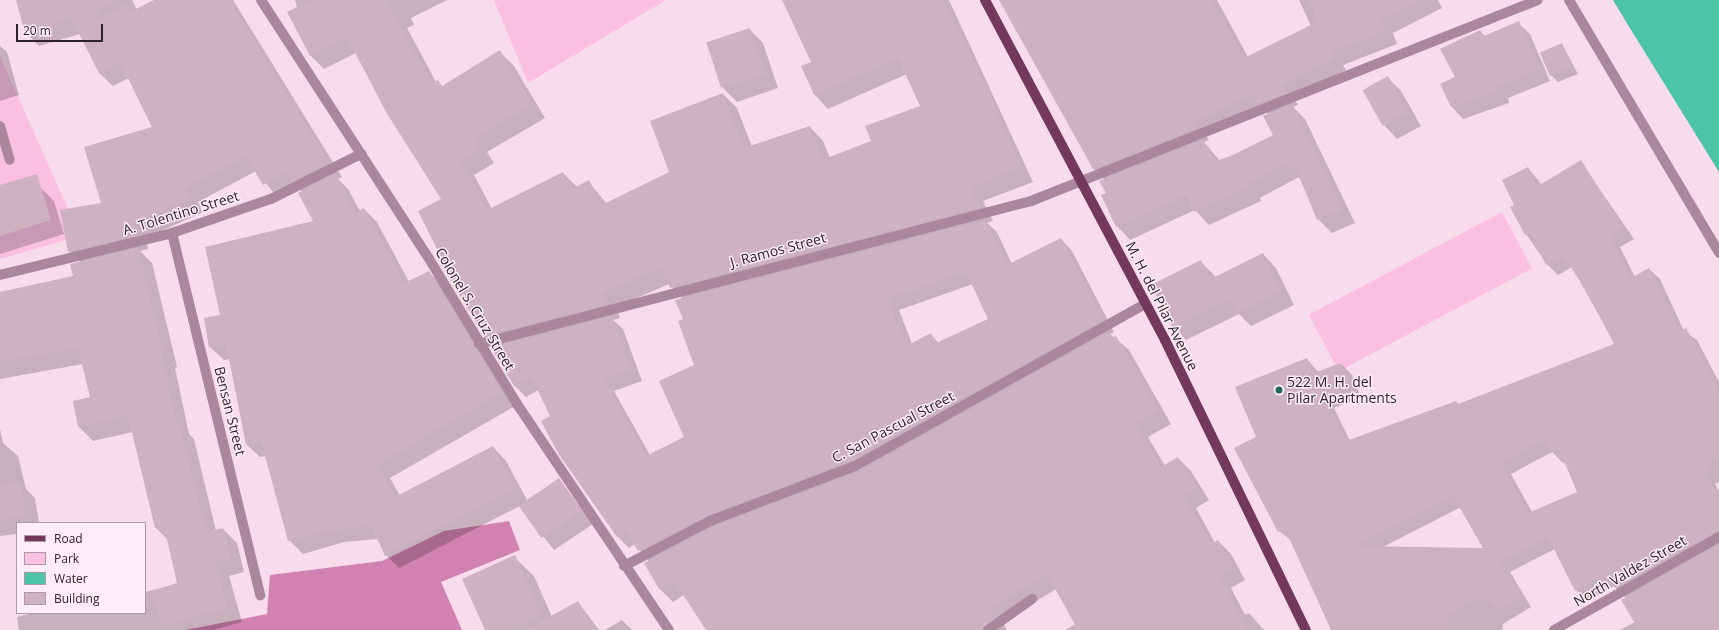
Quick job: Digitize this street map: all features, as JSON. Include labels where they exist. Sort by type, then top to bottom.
[{"type":"main road","name":"M. H. del Pilar Avenue","points":[[985,0],[1083,183],[1145,304],[1306,630]]},
{"type":"street","name":"Colonel S. Cruz Street","points":[[261,0],[428,257],[479,344],[624,566],[668,630]]},
{"type":"street","name":"J. Ramos Street","points":[[479,344],[1031,200],[1083,183],[1538,0]]},
{"type":"street","points":[[1569,0],[1719,253]]},
{"type":"street","points":[[0,126],[10,160]]},
{"type":"street","name":"A. Tolentino Street","points":[[0,275],[172,233],[272,199],[361,154]]},
{"type":"street","name":"Bensan Street","points":[[172,233],[260,596]]},
{"type":"street","name":"C. San Pascual Street","points":[[624,566],[710,521],[855,466],[1145,304]]},
{"type":"street","name":"North Valdez Street","points":[[1554,630],[1719,537]]},
{"type":"street","points":[[988,630],[1032,599]]},
{"type":"green space","points":[[494,0],[666,0],[528,83]]},
{"type":"green space","points":[[0,56],[80,236],[0,259]]},
{"type":"green space","points":[[1502,212],[1532,269],[1339,371],[1309,315]]},
{"type":"shaded area","points":[[509,521],[520,550],[441,582],[462,630],[185,630],[267,614],[270,575],[382,561],[444,531]]},
{"type":"water","points":[[1613,0],[1719,0],[1719,172],[1628,25]]},
{"type":"building","points":[[16,0],[112,0],[113,5],[96,10],[99,19],[128,4],[132,11],[154,0],[229,0],[329,163],[293,181],[288,171],[263,185],[246,156],[185,188],[190,198],[133,224],[135,235],[68,252],[60,210],[101,203],[84,147],[152,127],[120,62],[99,73],[71,18],[25,33]]},
{"type":"building","points":[[311,0],[386,0],[432,84],[438,80],[442,86],[500,50],[532,104],[474,138],[481,148],[461,161],[487,210],[563,172],[572,189],[589,180],[602,205],[669,172],[650,121],[723,93],[744,148],[810,126],[822,160],[871,141],[865,126],[920,106],[898,58],[814,95],[801,66],[811,62],[782,0],[943,0],[987,87],[1020,168],[970,187],[980,208],[670,288],[661,267],[602,293],[607,304],[484,336],[441,265],[444,263],[418,211],[441,199],[386,112],[347,37],[310,56],[287,12]]},
{"type":"building","points":[[999,0],[1212,0],[1244,58],[1317,22],[1309,0],[1421,0],[1381,20],[1385,31],[1331,52],[1334,58],[1282,84],[1286,93],[1257,104],[1252,94],[1194,122],[1197,128],[1093,169]]},
{"type":"building","points":[[1519,21],[1539,69],[1497,87],[1498,91],[1451,107],[1440,84],[1455,77],[1440,49],[1480,30],[1484,36]]},
{"type":"building","points":[[750,28],[765,74],[721,88],[706,42]]},
{"type":"building","points":[[1562,43],[1572,67],[1550,76],[1540,52]]},
{"type":"building","points":[[1388,76],[1408,112],[1383,126],[1363,90]]},
{"type":"building","points":[[1292,105],[1342,210],[1317,220],[1296,168],[1291,171],[1287,163],[1247,184],[1248,187],[1194,212],[1186,195],[1116,227],[1101,195],[1106,193],[1099,181],[1203,140],[1214,162],[1233,155],[1273,135],[1263,116]]},
{"type":"building","points":[[1581,160],[1624,228],[1610,236],[1631,278],[1649,268],[1679,332],[1686,328],[1719,389],[1719,457],[1708,463],[1712,470],[1705,473],[1719,499],[1719,531],[1615,588],[1606,574],[1575,591],[1548,537],[1500,561],[1521,596],[1496,611],[1490,601],[1470,601],[1448,614],[1448,630],[1331,630],[1285,529],[1278,532],[1234,448],[1256,437],[1235,387],[1307,358],[1314,373],[1341,363],[1351,387],[1324,398],[1346,441],[1456,401],[1458,404],[1614,344],[1585,288],[1563,256],[1546,265],[1529,232],[1525,235],[1510,207],[1514,205],[1502,180],[1528,167],[1538,186]],"holes":[[[1544,440],[1551,453],[1559,449],[1577,492],[1528,513],[1501,463]],[[1453,496],[1483,548],[1353,546]]]},
{"type":"building","points":[[37,174],[51,220],[0,236],[0,185]]},
{"type":"building","points":[[335,174],[355,213],[364,208],[404,283],[429,271],[502,392],[377,465],[395,497],[493,446],[516,488],[385,556],[371,525],[332,532],[332,529],[288,541],[261,441],[246,444],[226,344],[209,348],[204,318],[220,315],[205,247],[313,221],[298,193]]},
{"type":"building","points":[[985,220],[1007,265],[1061,238],[1103,320],[852,460],[708,515],[638,551],[626,531],[617,537],[558,453],[541,421],[550,416],[531,376],[514,386],[491,348],[611,316],[631,369],[604,379],[646,456],[684,437],[659,381],[694,365],[678,321],[683,319],[675,300]],"holes":[[[966,272],[988,319],[936,343],[931,333],[910,344],[908,339],[904,341],[888,299]]]},
{"type":"building","points":[[138,248],[140,257],[133,261],[141,260],[164,353],[161,354],[177,424],[180,424],[207,532],[223,528],[231,558],[215,562],[228,608],[162,626],[151,591],[177,583],[164,526],[155,528],[128,416],[78,427],[73,401],[90,397],[78,348],[0,362],[0,292],[73,276],[70,264]]},
{"type":"building","points":[[1263,253],[1281,291],[1236,313],[1229,299],[1172,327],[1151,285],[1201,260],[1211,279]]},
{"type":"building","points":[[1109,332],[1112,338],[1116,336],[1159,410],[1136,424],[1161,467],[1178,457],[1196,487],[1183,495],[1211,544],[1218,540],[1233,567],[1219,575],[1248,630],[1078,630],[1047,574],[990,609],[995,617],[982,630],[706,630],[674,581],[659,589],[644,563],[713,527],[858,472]]},
{"type":"building","points":[[559,478],[581,510],[541,538],[519,506]]},
{"type":"building","points":[[21,483],[26,517],[0,520],[0,486]]},
{"type":"building","points":[[1719,544],[1719,630],[1639,630],[1621,600]]},
{"type":"building","points":[[515,555],[541,615],[508,630],[485,630],[462,579]]},
{"type":"building","points":[[578,601],[594,630],[526,630]]},
{"type":"place","name":"522 M. H. del Pilar Apartments","points":[[1279,390]]}]
